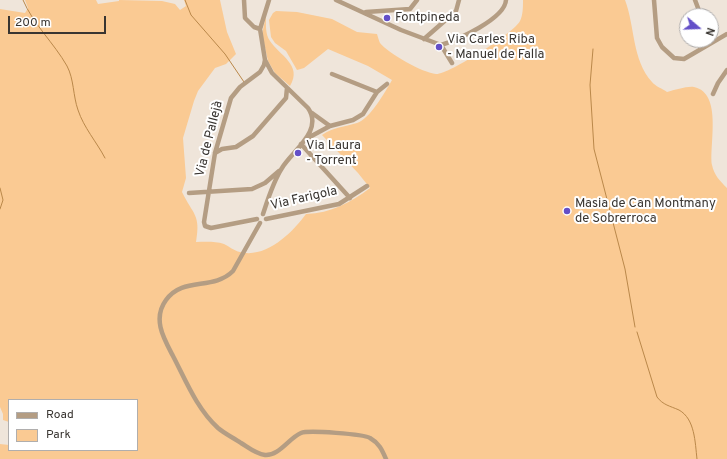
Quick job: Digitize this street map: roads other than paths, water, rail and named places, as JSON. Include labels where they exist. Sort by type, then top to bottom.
[{"type":"street","points":[[244,0],[245,18],[254,27],[260,29]]},
{"type":"street","points":[[269,0],[260,29],[265,60],[272,73],[311,113],[330,126]]},
{"type":"street","points":[[336,0],[441,45],[452,63]]},
{"type":"street","points":[[364,12],[410,9],[416,4],[417,0]]},
{"type":"street","points":[[424,39],[456,11],[459,0]]},
{"type":"street","points":[[441,45],[465,35],[489,21],[504,8],[506,0]]},
{"type":"street","points":[[654,0],[657,38],[672,56],[684,59],[701,48]]},
{"type":"street","points":[[265,60],[260,72],[272,73]]},
{"type":"street","points":[[713,94],[718,83],[727,70]]},
{"type":"street","name":"Via de Pallejà","points":[[205,226],[204,222],[207,193],[215,153],[233,95],[240,87],[260,72]]},
{"type":"street","points":[[332,74],[377,92]]},
{"type":"street","points":[[306,138],[330,126],[353,120],[363,114],[377,92],[386,84]]},
{"type":"street","points":[[286,98],[287,88]]},
{"type":"street","points":[[215,153],[222,149],[236,147],[247,141],[286,98],[296,96]]},
{"type":"street","points":[[189,193],[252,189],[265,183],[283,167],[310,132],[313,123],[311,113]]},
{"type":"street","points":[[218,143],[222,149]]},
{"type":"street","points":[[301,144],[350,198]]},
{"type":"street","points":[[258,221],[264,222],[264,217],[283,167]]},
{"type":"street","name":"Via Farigola","points":[[264,217],[334,206],[350,198],[367,186]]},
{"type":"street","points":[[264,217],[258,215],[258,221],[233,271],[228,276],[211,283],[182,286],[170,295],[163,305],[160,316],[161,332],[203,412],[219,429],[256,452],[265,455],[273,454],[301,433],[315,432],[368,436],[377,442],[386,459]]},
{"type":"street","name":"Via Farigola","points":[[205,226],[211,228],[224,227],[258,221]]},
{"type":"waterway","points":[[23,0],[32,17],[67,66],[71,76],[76,105],[87,129],[105,158]]},
{"type":"waterway","points":[[185,0],[191,15],[225,54],[244,82]]},
{"type":"waterway","points":[[593,49],[590,85],[594,149],[625,269],[635,327]]},
{"type":"waterway","points":[[0,188],[3,200],[0,209]]},
{"type":"waterway","points":[[637,332],[657,397],[664,404],[679,410],[688,419],[695,438],[697,459]]},
{"type":"place","name":"Fontpineda","points":[[387,18]]},
{"type":"place","name":"Via Carles Riba - Manuel de Falla","points":[[439,47]]},
{"type":"place","name":"Via Laura - Torrent","points":[[298,153]]},
{"type":"place","name":"Masia de Can Montmany de Sobrerroca","points":[[567,211]]}]
